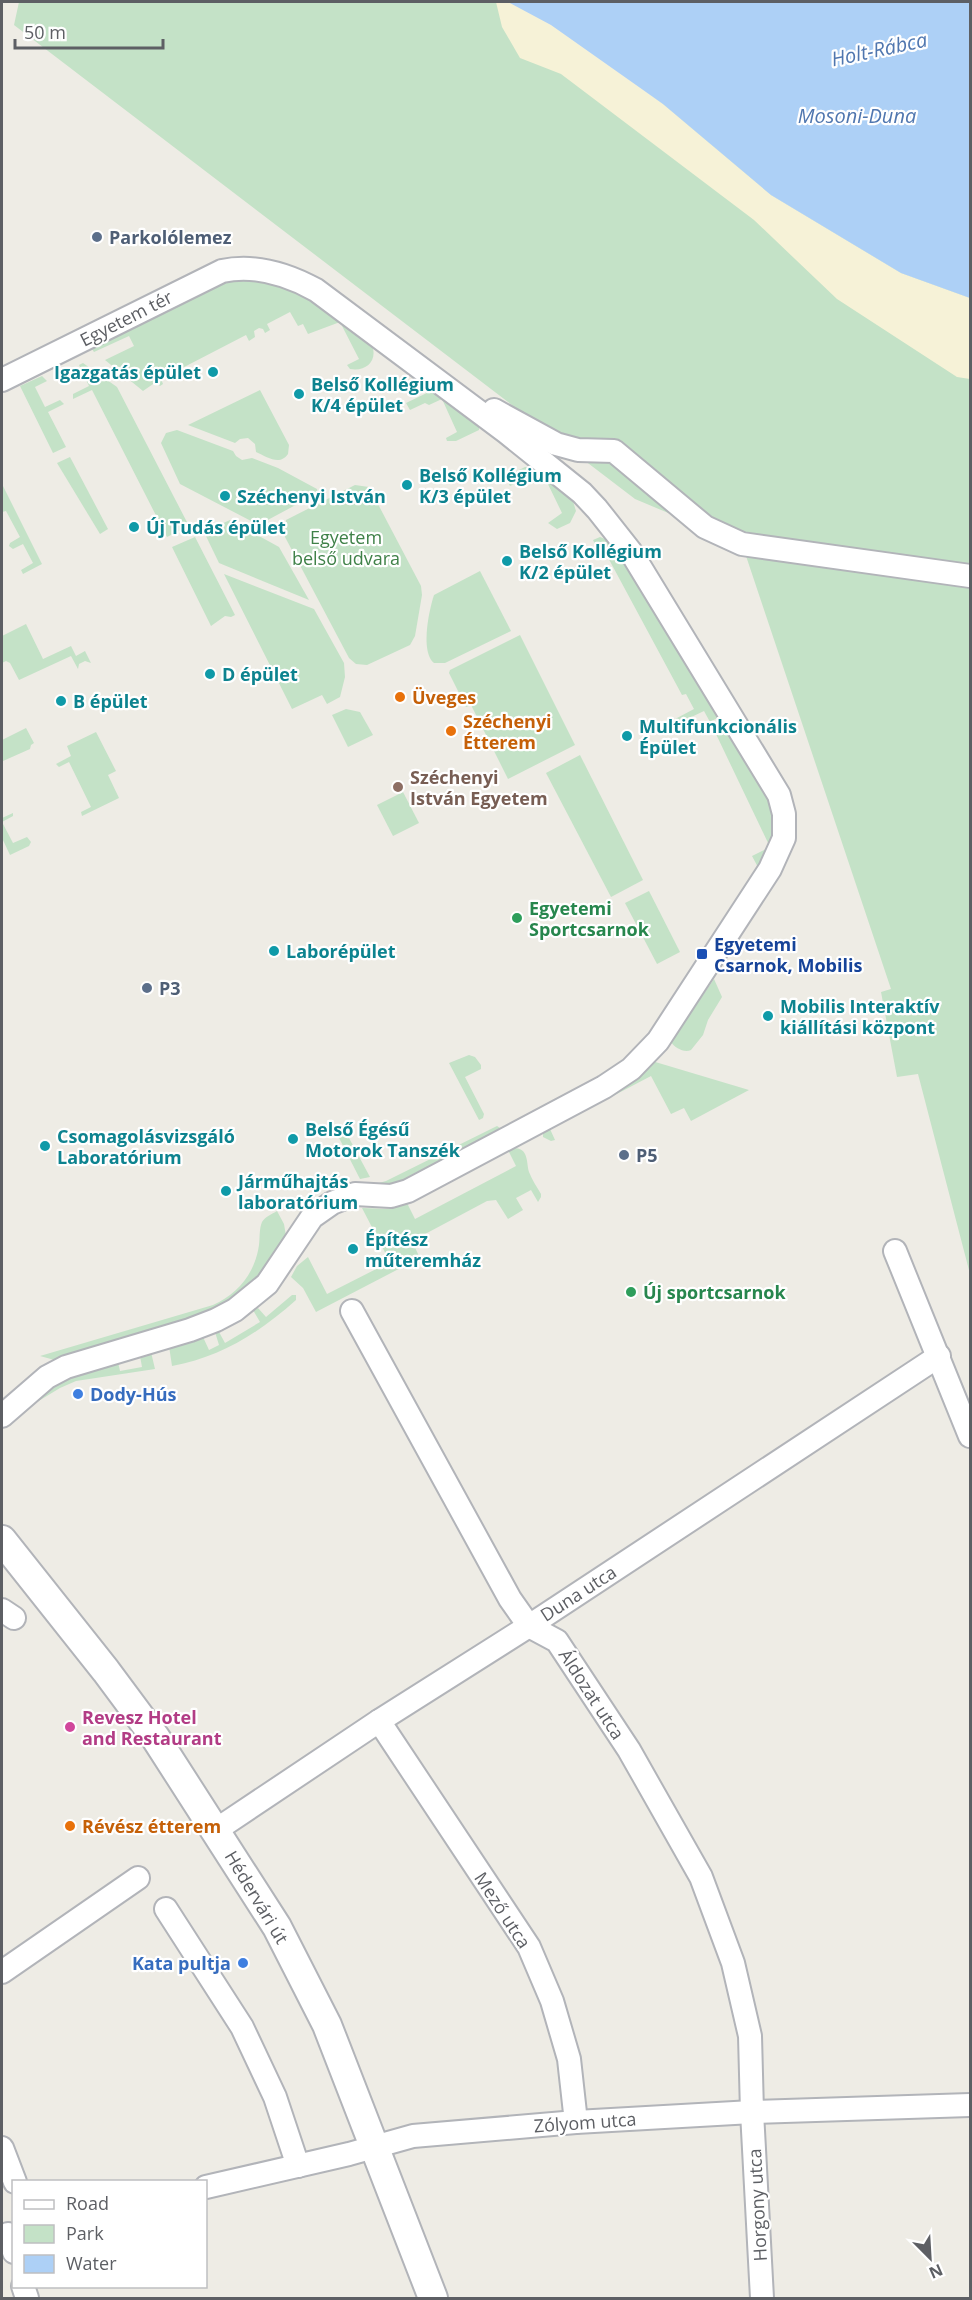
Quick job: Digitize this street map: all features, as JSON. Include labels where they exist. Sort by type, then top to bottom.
[{"type":"street","name":"Egyetem tér","points":[[2,380],[222,271],[243,267],[288,276],[315,290],[462,399],[582,493],[597,509],[631,552],[778,795],[785,821],[782,845],[770,869],[658,1041],[642,1060],[619,1078],[408,1191],[391,1196],[355,1194],[332,1203],[312,1217],[267,1284],[235,1310],[216,1320],[190,1329],[66,1367],[47,1377],[2,1416]]},
{"type":"street","points":[[462,399],[500,412],[556,444],[578,450],[614,451],[705,527],[742,544],[970,576]]},
{"type":"street","points":[[895,1251],[970,1436]]},
{"type":"street","name":"Áldozat utca","points":[[352,1311],[504,1588],[529,1626],[557,1641],[629,1750],[701,1877],[733,1963],[750,2036],[752,2112]]},
{"type":"street","name":"Duna utca","points":[[216,1830],[939,1356]]},
{"type":"street","name":"Hédervári út","points":[[2,1540],[155,1737],[277,1927],[303,1973],[327,2025],[433,2298]]},
{"type":"street","name":"Mező utca","points":[[379,1721],[529,1947],[552,2001],[568,2059],[576,2122]]},
{"type":"street","points":[[2,1972],[138,1878]]},
{"type":"street","points":[[166,1910],[242,2027],[275,2097],[298,2166]]},
{"type":"street","name":"Zólyom utca","points":[[207,2187],[376,2147],[413,2136],[576,2122],[752,2112],[970,2105]]},
{"type":"street","name":"Horgony utca","points":[[752,2112],[762,2298]]},
{"type":"street","points":[[2,2148],[15,2180]]},
{"type":"green space","points":[[19,2],[508,2],[663,104],[771,195],[901,273],[970,298],[970,1274],[918,1074],[897,1077],[881,992],[891,989],[742,544],[635,499],[14,25]]},
{"type":"green space","points":[[251,279],[281,284],[309,297],[372,345],[372,360],[366,367],[350,369],[347,365],[359,359],[340,322],[308,334],[303,324],[298,326],[290,312],[267,324],[270,330],[265,333],[259,328],[254,331],[255,337],[249,341],[246,335],[161,379],[163,384],[160,386],[156,382],[143,391],[105,360],[134,346],[129,336],[94,352],[90,346],[214,285]]},
{"type":"green space","points":[[83,363],[117,387],[189,526],[167,537],[92,390],[73,399],[73,394],[89,386],[79,365]]},
{"type":"green space","points":[[42,376],[47,381],[35,387],[45,407],[60,400],[64,404],[48,412],[66,447],[53,453],[20,386]]},
{"type":"green space","points":[[260,390],[289,445],[285,458],[277,460],[256,452],[255,444],[248,438],[240,439],[235,443],[188,425]]},
{"type":"green space","points":[[433,390],[479,425],[479,430],[456,441],[447,441],[446,438],[457,432],[442,399],[410,410],[406,403]]},
{"type":"green space","name":"Egyetem belső udvara","points":[[177,430],[233,451],[242,460],[252,458],[278,468],[317,489],[318,493],[264,522],[253,522],[180,484],[161,443],[166,433]]},
{"type":"green space","points":[[70,457],[108,529],[100,534],[57,463]]},
{"type":"green space","points":[[525,467],[534,467],[572,498],[576,511],[570,523],[557,529],[548,523],[562,513],[545,478],[532,484],[527,478],[510,486],[505,477]]},
{"type":"green space","points":[[2,484],[42,564],[23,574],[21,570],[33,563],[23,544],[13,549],[9,546],[20,537],[6,511],[2,512]]},
{"type":"green space","name":"Egyetem belső udvara","points":[[355,485],[369,487],[421,586],[422,595],[415,636],[410,645],[367,665],[356,664],[349,658],[285,537],[286,520]]},
{"type":"green space","name":"Egyetem belső udvara","points":[[230,520],[279,547],[309,600],[219,563],[204,532]]},
{"type":"green space","points":[[195,537],[235,615],[225,616],[211,626],[172,547]]},
{"type":"green space","points":[[600,537],[613,542],[719,717],[710,722],[704,711],[660,732],[658,728],[694,709],[686,694],[682,695],[605,552],[600,555],[593,540]]},
{"type":"green space","name":"Egyetem belső udvara","points":[[480,571],[511,631],[445,663],[434,663],[427,650],[427,641],[428,620],[434,595]]},
{"type":"green space","name":"Egyetem belső udvara","points":[[224,574],[314,609],[344,663],[345,677],[340,697],[327,704],[322,695],[292,709]]},
{"type":"green space","points":[[26,624],[43,659],[71,646],[76,656],[85,651],[91,663],[85,661],[79,664],[78,669],[71,656],[19,680],[10,663],[6,661],[2,663],[2,636]]},
{"type":"green space","points":[[520,635],[575,745],[508,779],[471,705],[466,707],[449,673],[450,670]]},
{"type":"green space","points":[[346,709],[360,712],[373,735],[348,747],[332,715]]},
{"type":"green space","points":[[728,727],[774,808],[774,842],[760,871],[752,856],[770,847],[715,732]]},
{"type":"green space","points":[[26,728],[34,743],[30,749],[3,761],[2,740]]},
{"type":"green space","points":[[96,732],[116,771],[108,775],[119,798],[82,816],[81,812],[91,807],[69,762],[59,767],[56,764],[71,756],[67,746]]},
{"type":"green space","points":[[580,755],[643,880],[611,897],[546,773]]},
{"type":"green space","points":[[403,792],[419,823],[393,836],[377,805]]},
{"type":"green space","points":[[13,813],[13,816],[2,822],[2,818]]},
{"type":"green space","points":[[2,822],[13,843],[27,837],[31,842],[29,846],[10,855],[2,838]]},
{"type":"green space","points":[[649,891],[680,952],[657,964],[625,903]]},
{"type":"green space","points":[[714,979],[722,997],[708,1020],[703,1035],[691,1050],[680,1049],[671,1042]]},
{"type":"green space","points":[[469,1055],[475,1057],[481,1065],[481,1069],[465,1077],[484,1114],[479,1120],[449,1063]]},
{"type":"green space","points":[[652,1061],[749,1090],[691,1121],[684,1108],[671,1114],[651,1076],[550,1129],[555,1140],[551,1141],[543,1137],[543,1130]]},
{"type":"green space","points":[[342,1125],[370,1177],[360,1179],[337,1134],[337,1129]]},
{"type":"green space","points":[[497,1126],[500,1128],[493,1133],[388,1187],[372,1185],[386,1181]]},
{"type":"green space","points":[[513,1148],[522,1150],[526,1156],[529,1172],[541,1194],[538,1202],[531,1190],[516,1198],[523,1210],[508,1219],[496,1200],[487,1201],[412,1241],[418,1254],[414,1261],[316,1312],[303,1288],[291,1277],[297,1266],[308,1257],[327,1294],[390,1262],[362,1208],[389,1209],[407,1203],[415,1219],[516,1166],[508,1150]]},
{"type":"green space","points":[[277,1211],[284,1224],[286,1236],[271,1266],[227,1303],[197,1317],[58,1361],[40,1356],[213,1305],[222,1300],[237,1289],[254,1265],[262,1222]]},
{"type":"green space","points":[[292,1295],[296,1295],[296,1300],[268,1323],[239,1342],[207,1357],[172,1366],[169,1346],[203,1337],[209,1350],[219,1345],[215,1332],[219,1332],[225,1343],[260,1322],[253,1310],[258,1308],[266,1317]]},
{"type":"green space","points":[[151,1352],[155,1369],[76,1381],[32,1405],[61,1383],[116,1360],[120,1371],[142,1367],[140,1356]]},
{"type":"sand","points":[[496,2],[509,2],[551,25],[663,104],[771,195],[901,273],[970,298],[970,379],[957,377],[837,299],[754,220],[561,74],[520,58],[502,27]]},
{"type":"water","name":"Mosoni-Duna","points":[[508,2],[970,2],[970,298],[901,273],[771,195],[663,104],[551,25]]},
{"type":"place","name":"Parkolólemez","points":[[97,237]]},
{"type":"place","name":"Igazgatás épület","points":[[213,372]]},
{"type":"place","name":"Belső Kollégium K/4 épület","points":[[299,394]]},
{"type":"place","name":"Belső Kollégium K/3 épület","points":[[407,485]]},
{"type":"place","name":"Széchenyi István","points":[[225,496]]},
{"type":"place","name":"Új Tudás épület","points":[[134,527]]},
{"type":"place","name":"Belső Kollégium K/2 épület","points":[[507,561]]},
{"type":"place","name":"D épület","points":[[210,674]]},
{"type":"place","name":"Üveges","points":[[400,697]]},
{"type":"place","name":"B épület","points":[[61,701]]},
{"type":"place","name":"Széchenyi Étterem","points":[[451,731]]},
{"type":"place","name":"Multifunkcionális Épület","points":[[627,736]]},
{"type":"place","name":"Széchenyi István Egyetem","points":[[398,787]]},
{"type":"place","name":"Egyetemi Sportcsarnok","points":[[517,918]]},
{"type":"place","name":"Laborépület","points":[[274,951]]},
{"type":"place","name":"Egyetemi Csarnok, Mobilis","points":[[702,954]]},
{"type":"place","name":"P3","points":[[147,988]]},
{"type":"place","name":"Mobilis Interaktív kiállítási központ","points":[[768,1016]]},
{"type":"place","name":"Belső Égésű Motorok Tanszék","points":[[293,1139]]},
{"type":"place","name":"Csomagolásvizsgáló Laboratórium","points":[[45,1146]]},
{"type":"place","name":"P5","points":[[624,1155]]},
{"type":"place","name":"Járműhajtás laboratórium","points":[[226,1191]]},
{"type":"place","name":"Építész műteremház","points":[[353,1249]]},
{"type":"place","name":"Új sportcsarnok","points":[[631,1292]]},
{"type":"place","name":"Dody-Hús","points":[[78,1394]]},
{"type":"place","name":"Revesz Hotel and Restaurant","points":[[70,1727]]},
{"type":"place","name":"Révész étterem","points":[[70,1826]]},
{"type":"place","name":"Kata pultja","points":[[243,1963]]},
{"type":"water label","name":"Holt-Rábca","points":[[879,49]]}]
